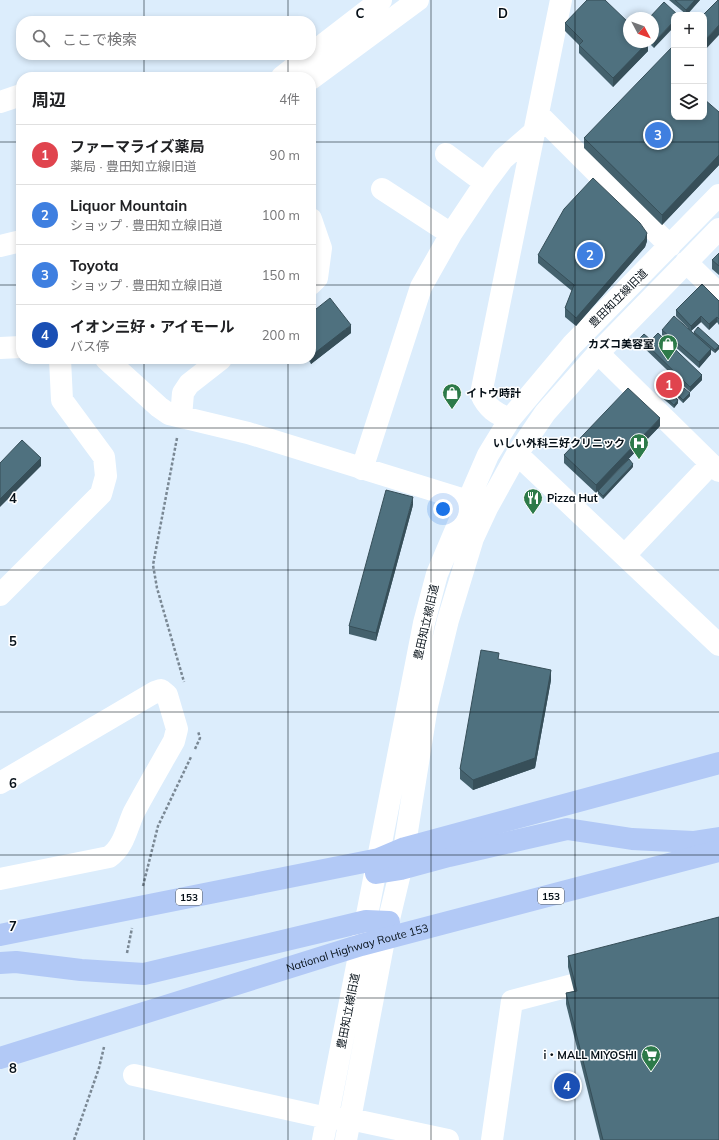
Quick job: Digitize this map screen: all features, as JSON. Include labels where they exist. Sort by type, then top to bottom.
[{"type":"highway","name":"153","points":[[377,866],[405,848],[719,763]]},
{"type":"highway","name":"153","points":[[0,935],[377,866],[401,869],[449,856],[567,829],[632,839],[693,842],[719,838]]},
{"type":"highway","name":"National Highway Route 153","points":[[0,1058],[361,945],[386,931],[719,851]]},
{"type":"highway","name":"153","points":[[0,963],[16,962],[81,970],[144,974],[366,921],[386,931]]},
{"type":"street","points":[[316,51],[381,0]]},
{"type":"street","points":[[316,75],[418,0]]},
{"type":"street","points":[[510,419],[492,410],[485,403],[481,394],[561,0]]},
{"type":"street","points":[[289,72],[304,60]]},
{"type":"street","points":[[0,102],[16,97]]},
{"type":"street","points":[[362,469],[421,286],[451,234],[485,183],[536,123]]},
{"type":"street","points":[[536,123],[670,246]]},
{"type":"street","points":[[446,154],[485,183]]},
{"type":"street","points":[[382,189],[451,234]]},
{"type":"street","name":"豊田知立線旧道","points":[[348,1130],[386,931],[405,848],[427,706],[448,620],[473,538],[488,455],[510,419],[572,345],[719,195]]},
{"type":"street","name":"豊田知立線旧道","points":[[323,1140],[424,622],[437,574],[478,504],[517,454],[545,413],[598,353],[719,229]]},
{"type":"street","points":[[316,234],[321,248],[316,278]]},
{"type":"street","points":[[0,246],[16,242]]},
{"type":"street","points":[[686,262],[719,294]]},
{"type":"street","points":[[0,348],[16,347]]},
{"type":"street","points":[[598,353],[715,467],[625,555]]},
{"type":"street","points":[[0,596],[101,494],[106,476],[104,457],[62,400],[60,364]]},
{"type":"street","points":[[111,364],[158,407],[169,414],[248,433],[478,504]]},
{"type":"street","points":[[181,417],[183,393],[189,384],[215,364]]},
{"type":"street","points":[[517,454],[719,645]]},
{"type":"street","points":[[0,783],[155,692],[161,690],[167,695],[177,729],[174,741],[134,812],[120,847],[115,853],[109,857],[0,879]]},
{"type":"street","points":[[492,1140],[512,1001],[573,985]]},
{"type":"street","points":[[134,1075],[327,1118],[348,1130],[448,1140]]},
{"type":"path","points":[[181,417],[153,565],[157,588],[185,685]]},
{"type":"path","points":[[149,861],[158,826],[200,738],[198,730]]},
{"type":"path","points":[[74,1140],[99,1068]]},
{"type":"building","points":[[587,0],[605,0],[623,17],[623,48],[642,48],[613,78],[579,45],[583,41],[565,23]]},
{"type":"building","points":[[675,0],[695,0],[686,10]]},
{"type":"building","points":[[719,0],[719,25],[707,38],[707,12]]},
{"type":"building","points":[[664,2],[675,12],[671,12],[671,24],[659,37],[659,12],[655,12]]},
{"type":"building","points":[[671,48],[671,120],[707,120],[707,102],[719,112],[719,155],[662,215],[584,138]]},
{"type":"building","points":[[593,178],[640,223],[647,233],[645,239],[576,318],[565,308],[574,285],[538,255],[564,209]]},
{"type":"building","points":[[719,253],[719,266],[712,260]]},
{"type":"building","points":[[702,284],[719,301],[719,319],[717,317],[709,324],[701,316],[691,326],[676,310]]},
{"type":"building","points":[[330,298],[351,325],[316,352],[316,309]]},
{"type":"building","points":[[674,316],[711,349],[699,362],[662,330]]},
{"type":"building","points":[[698,327],[719,346],[715,350],[694,332]]},
{"type":"building","points":[[658,333],[702,375],[690,387],[640,338],[644,334],[651,340]]},
{"type":"building","points":[[664,387],[678,400],[674,405],[659,392]]},
{"type":"building","points":[[628,388],[660,418],[596,485],[564,455]]},
{"type":"building","points":[[684,388],[690,393],[683,400],[678,395]]},
{"type":"building","points":[[22,440],[41,458],[0,499],[0,463]]},
{"type":"building","points":[[629,459],[633,464],[603,496],[598,491]]},
{"type":"building","points":[[386,490],[413,497],[376,633],[349,626]]},
{"type":"building","points":[[481,650],[499,653],[498,659],[551,670],[535,758],[473,780],[460,769]]},
{"type":"building","name":"i・MALL MIYOSHI","points":[[719,917],[719,1140],[603,1140],[566,993],[577,991],[568,956]]},
{"type":"place","name":"Toyota","points":[[658,135]]},
{"type":"place","name":"Liquor Mountain","points":[[590,255]]},
{"type":"place","name":"カズコ美容室","points":[[668,361]]},
{"type":"place","name":"ファーマライズ薬局","points":[[669,385]]},
{"type":"place","name":"イトウ時計","points":[[452,410]]},
{"type":"place","name":"いしい外科三好クリニック","points":[[639,460]]},
{"type":"place","name":"Pizza Hut","points":[[533,515]]},
{"type":"place","name":"i・MALL MIYOSHI","points":[[651,1072]]},
{"type":"place","name":"イオン三好・アイモール","points":[[567,1086]]}]
